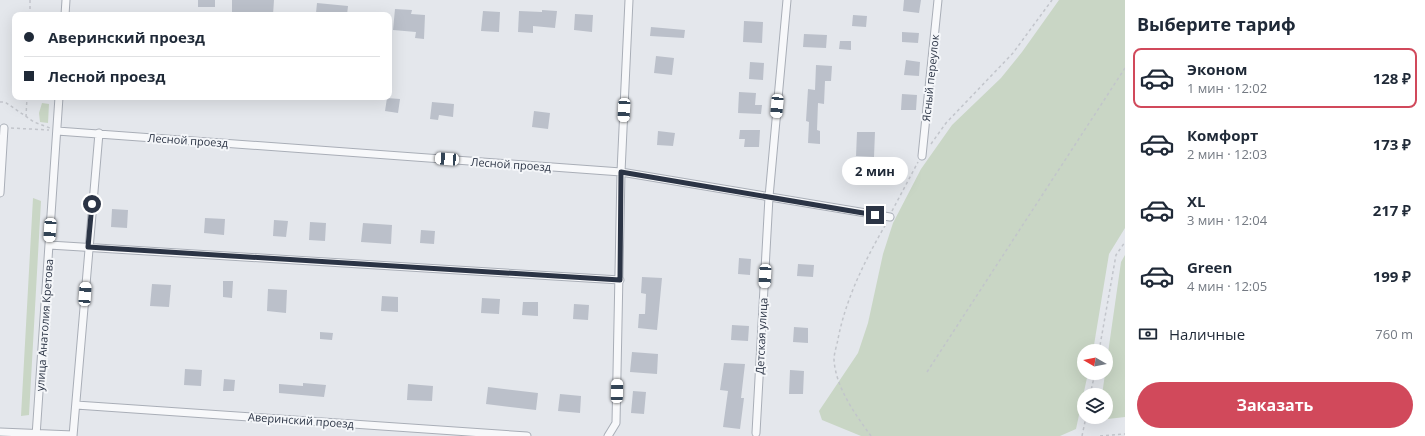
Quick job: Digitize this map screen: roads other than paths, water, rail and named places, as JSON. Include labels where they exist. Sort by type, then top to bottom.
[{"type":"street","points":[[65,12],[66,0]]},
{"type":"street","points":[[608,436],[616,423],[621,172],[629,0]]},
{"type":"street","name":"Детская улица","points":[[756,433],[769,197],[787,0]]},
{"type":"street","name":"Ясный переулок","points":[[922,156],[938,0]]},
{"type":"street","name":"улица Анатолия Кретова","points":[[37,435],[60,100]]},
{"type":"street","points":[[0,193],[4,128]]},
{"type":"street","name":"Лесной проезд","points":[[57,131],[621,172],[890,217]]},
{"type":"street","points":[[0,432],[73,436],[88,247],[99,133]]},
{"type":"street","points":[[49,245],[620,280]]},
{"type":"street","name":"Аверинский проезд","points":[[76,405],[527,436]]}]
